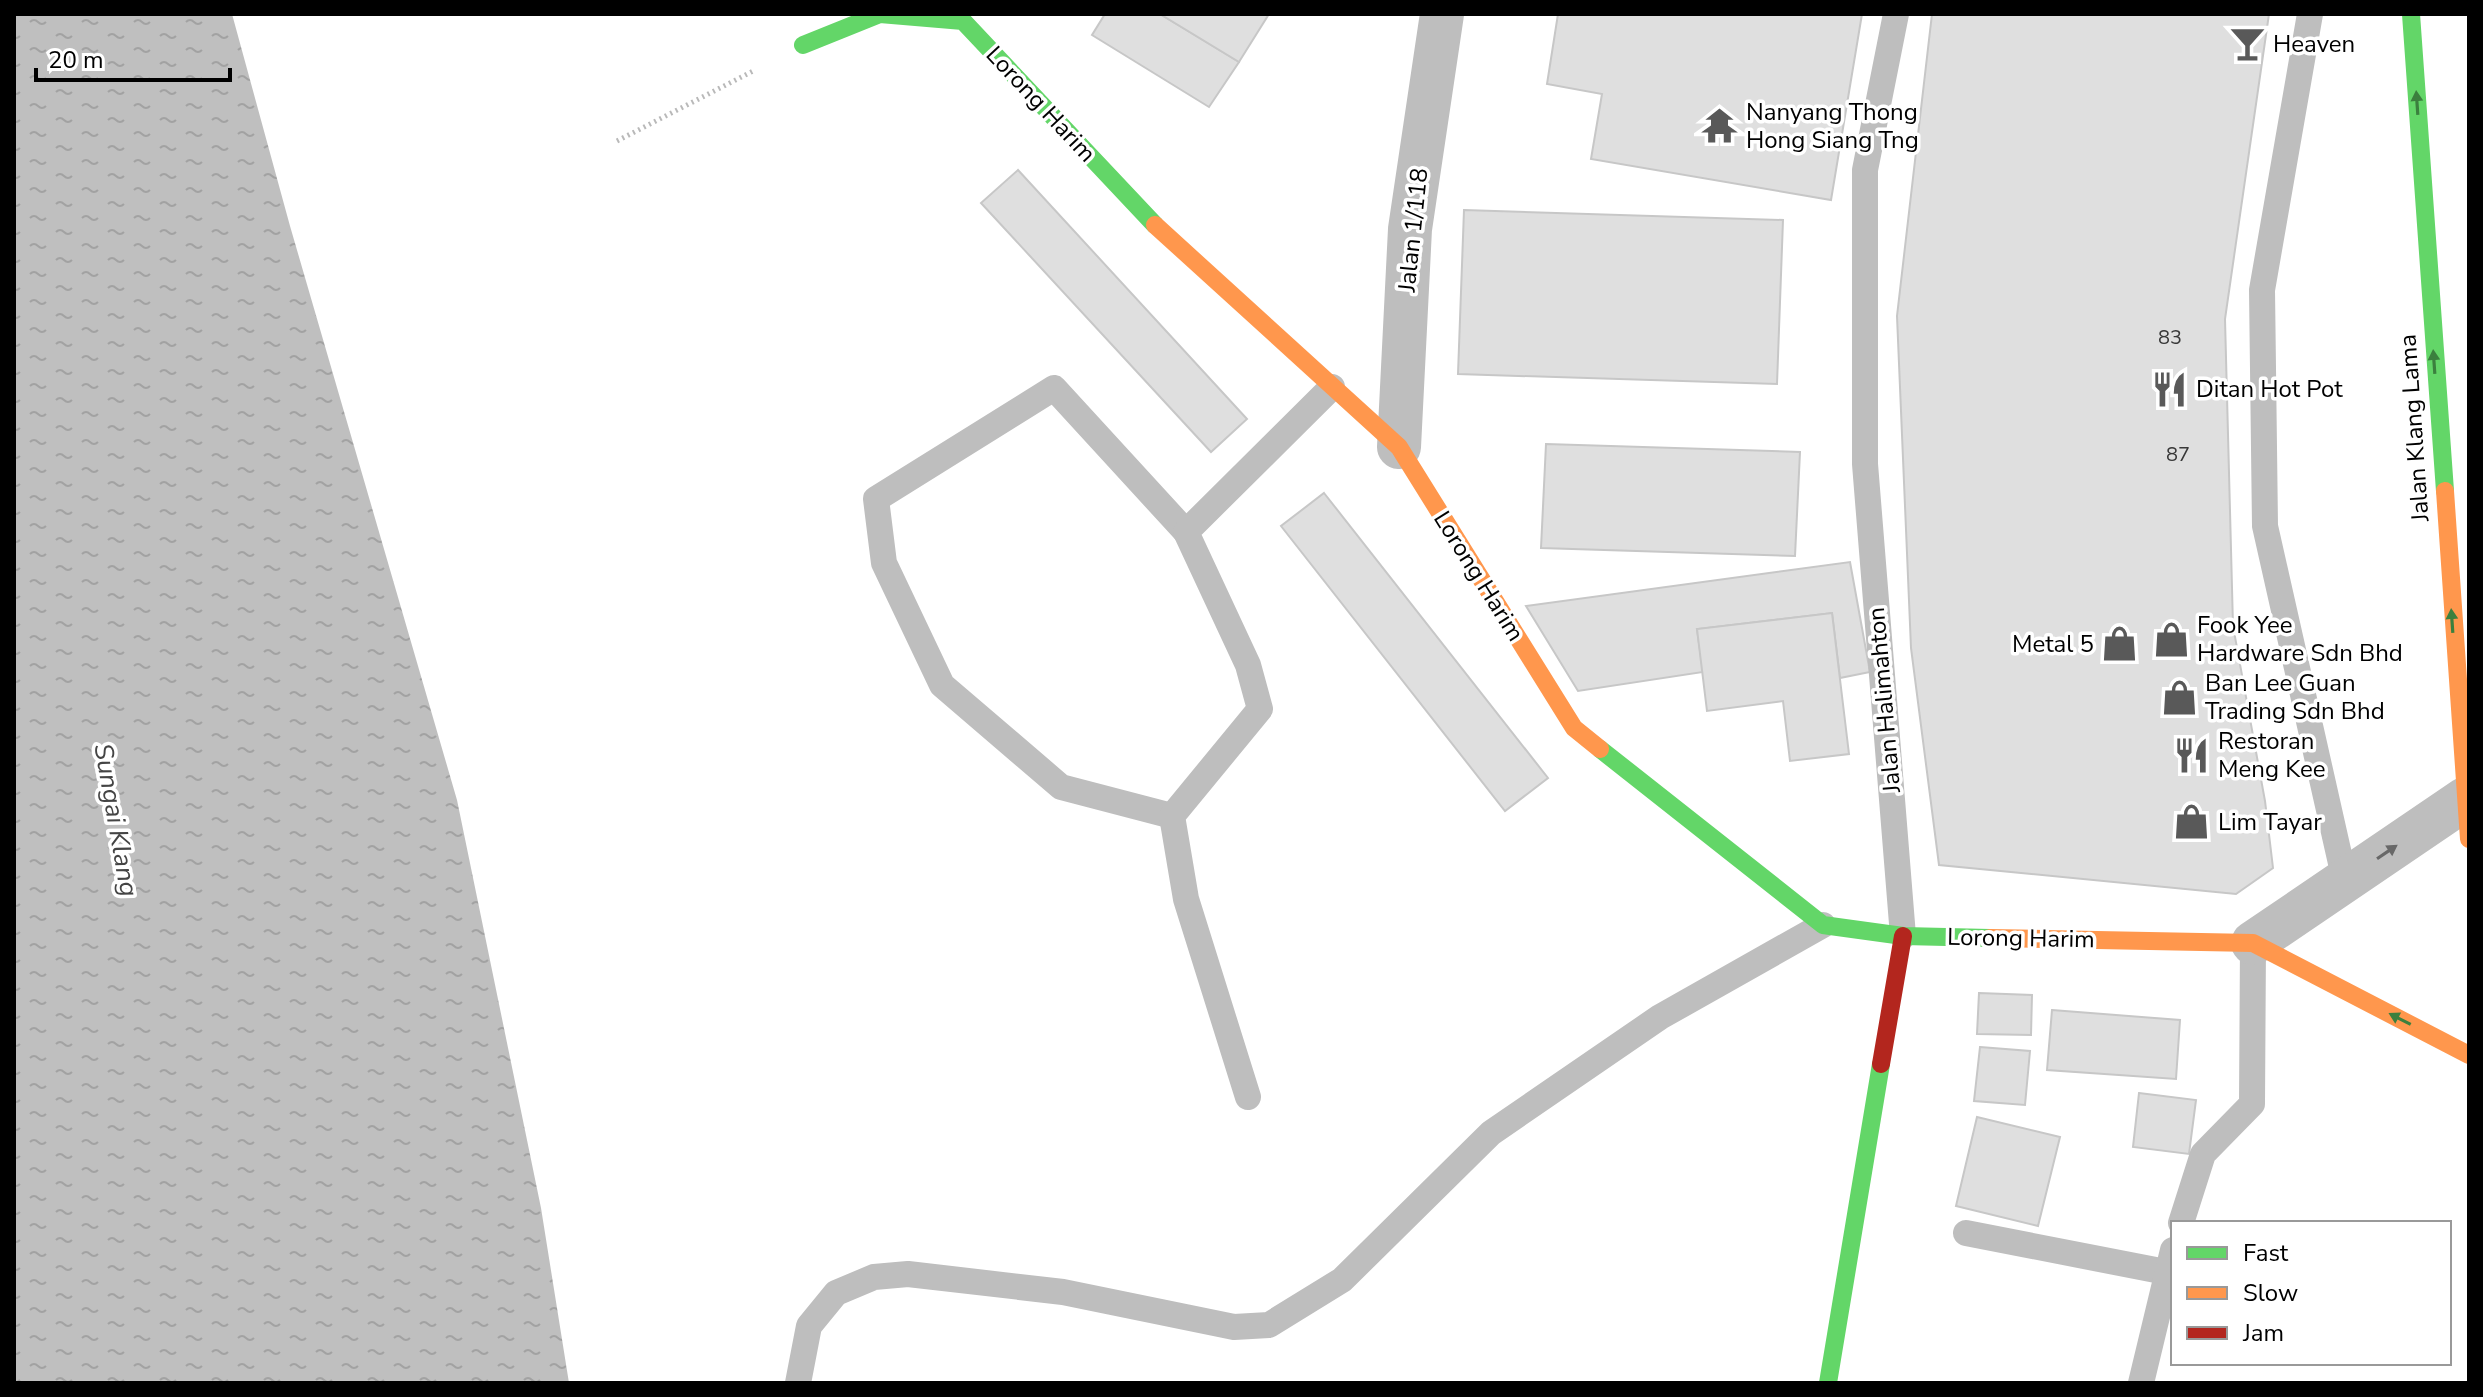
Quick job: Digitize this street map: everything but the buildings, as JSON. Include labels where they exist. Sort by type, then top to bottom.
[{"type":"street","name":"Lorong Harim","points":[[803,45],[880,14],[963,21],[1155,226],[1399,447],[1574,728],[1823,925],[1903,936],[2253,943],[2469,1055]]},
{"type":"street","name":"Jalan 1/118","points":[[1399,447],[1410,229],[1442,14]]},
{"type":"street","name":"Jalan Klang Lama","points":[[2411,14],[2467,819]]},
{"type":"street","points":[[2253,943],[2345,881],[2467,819]]},
{"type":"street","name":"Jalan Halimahton","points":[[1828,1383],[1903,936]]},
{"type":"lane","name":"Jalan Halimahton","points":[[1896,14],[1865,170],[1865,464],[1903,936]]},
{"type":"lane","points":[[2310,14],[2262,290],[2265,526],[2345,881]]},
{"type":"lane","points":[[1186,532],[1332,387]]},
{"type":"lane","points":[[1172,816],[1061,787],[942,685],[884,563],[876,499],[1054,388],[1186,532],[1248,665],[1260,709],[1172,816],[1186,899],[1248,1097]]},
{"type":"lane","points":[[798,1383],[809,1326],[836,1293],[874,1277],[908,1274],[1063,1292],[1234,1327],[1269,1325],[1342,1280],[1491,1133],[1660,1017],[1823,925]]},
{"type":"lane","points":[[2182,1221],[2203,1154],[2252,1104],[2253,943]]},
{"type":"lane","points":[[1966,1233],[2170,1261],[2141,1383]]},
{"type":"path","points":[[617,141],[803,45]]},
{"type":"water","name":"Sungai Klang","points":[[14,14],[232,14],[290,226],[457,800],[541,1208],[569,1383],[14,1383]]},
{"type":"traffic: fast","points":[[803,45],[880,14],[963,21],[1155,225]]},
{"type":"traffic: fast","points":[[2411,14],[2445,491]]},
{"type":"traffic: fast","points":[[1600,749],[1823,925],[1903,936],[1990,938]]},
{"type":"traffic: fast","points":[[1828,1383],[1881,1064]]},
{"type":"traffic: slow","points":[[1155,225],[1399,447],[1574,728],[1600,749]]},
{"type":"traffic: slow","points":[[2445,491],[2469,839]]},
{"type":"traffic: slow","points":[[1990,938],[2253,943],[2469,1055]]},
{"type":"traffic: jam","points":[[1881,1064],[1903,936]]},
{"type":"place","name":"Heaven","points":[[2247,44]]},
{"type":"place","name":"Nanyang Thong Hong Siang Tng","points":[[1720,126]]},
{"type":"place","name":"Ditan Hot Pot","points":[[2170,389]]},
{"type":"place","name":"Fook Yee Hardware Sdn Bhd","points":[[2171,639]]},
{"type":"place","name":"Metal 5","points":[[2120,644]]},
{"type":"place","name":"Ban Lee Guan Trading Sdn Bhd","points":[[2179,697]]},
{"type":"place","name":"Restoran Meng Kee","points":[[2192,755]]},
{"type":"place","name":"Lim Tayar","points":[[2192,822]]}]
